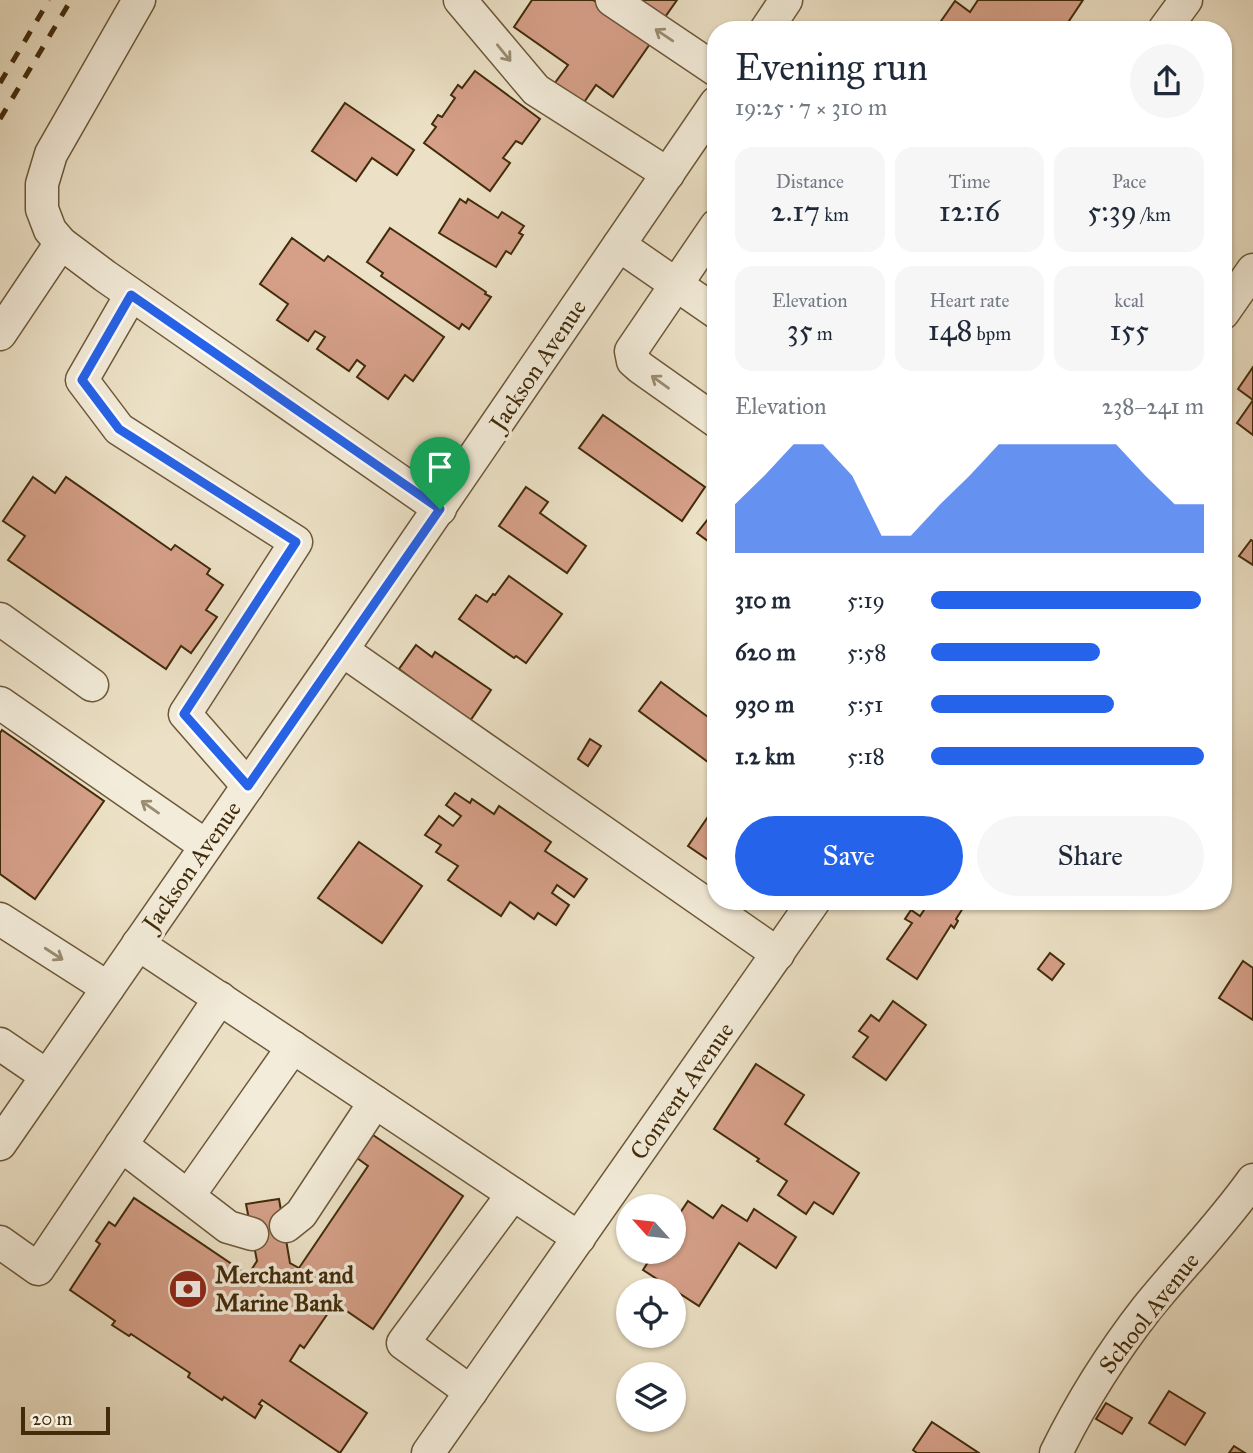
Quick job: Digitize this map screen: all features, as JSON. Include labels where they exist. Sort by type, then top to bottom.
[{"type":"street","points":[[139,0],[51,154],[42,184],[43,209],[50,230],[61,243],[131,295],[440,509]]},
{"type":"street","points":[[460,0],[536,90],[668,174]]},
{"type":"street","points":[[612,0],[707,64]]},
{"type":"street","points":[[772,21],[786,0]]},
{"type":"street","points":[[1171,21],[1186,0]]},
{"type":"street","name":"Jackson Avenue","points":[[0,1144],[440,509],[707,117]]},
{"type":"street","points":[[707,239],[631,351],[633,361],[707,414]]},
{"type":"street","points":[[0,334],[61,243]]},
{"type":"street","points":[[619,245],[707,306]]},
{"type":"street","points":[[1232,293],[1253,270]]},
{"type":"street","points":[[131,295],[82,380],[119,429],[296,542],[184,714],[248,786]]},
{"type":"street","points":[[0,619],[92,685]]},
{"type":"street","points":[[342,650],[707,904]]},
{"type":"street","points":[[0,703],[206,846]]},
{"type":"street","points":[[715,910],[778,954]]},
{"type":"street","name":"Convent Avenue","points":[[428,1453],[808,910]]},
{"type":"street","points":[[0,919],[108,988]]},
{"type":"street","points":[[138,944],[579,1238]]},
{"type":"street","points":[[0,1242],[38,1269],[220,998]]},
{"type":"street","points":[[0,1044],[47,1076]]},
{"type":"street","points":[[189,1195],[293,1047]]},
{"type":"street","points":[[286,1226],[301,1214],[375,1102]]},
{"type":"street","points":[[121,1145],[228,1227],[252,1234]]},
{"type":"street","name":"School Avenue","points":[[1056,1453],[1102,1372],[1147,1309],[1232,1209],[1253,1180]]},
{"type":"street","points":[[471,1392],[403,1343],[513,1194]]},
{"type":"building","points":[[532,0],[593,0],[652,41],[613,97],[596,85],[578,111],[549,91],[568,65],[514,27]]},
{"type":"building","points":[[619,0],[677,0],[663,20]]},
{"type":"building","points":[[978,0],[1083,0],[1069,21],[941,21],[955,1],[970,12]]},
{"type":"building","points":[[475,71],[540,119],[522,144],[516,141],[503,158],[510,163],[490,191],[424,143],[436,127],[432,124],[438,115],[442,117],[455,98],[451,95],[458,85],[462,88]]},
{"type":"building","points":[[345,103],[414,150],[397,175],[372,158],[356,181],[312,151]]},
{"type":"building","points":[[460,199],[466,203],[468,199],[498,218],[502,212],[524,226],[519,233],[523,235],[511,254],[506,251],[496,267],[439,233]]},
{"type":"building","points":[[390,228],[491,297],[469,329],[462,324],[459,329],[381,276],[383,273],[367,262]]},
{"type":"building","points":[[292,238],[324,261],[328,256],[444,337],[413,381],[405,375],[388,399],[357,377],[365,366],[357,360],[349,371],[317,349],[325,337],[315,331],[308,341],[277,320],[288,304],[260,284]]},
{"type":"building","points":[[1253,367],[1253,400],[1238,389]]},
{"type":"building","points":[[1253,400],[1253,435],[1237,423]]},
{"type":"building","points":[[603,415],[705,487],[682,521],[579,448]]},
{"type":"building","points":[[33,477],[55,493],[66,477],[171,550],[175,545],[210,569],[207,574],[223,585],[206,610],[217,617],[191,653],[181,646],[166,669],[8,560],[25,536],[3,521]]},
{"type":"building","points":[[526,487],[548,502],[540,513],[586,546],[567,573],[499,526]]},
{"type":"building","points":[[707,520],[707,540],[697,533]]},
{"type":"building","points":[[1251,540],[1253,541],[1253,565],[1239,556]]},
{"type":"building","points":[[509,576],[562,614],[526,663],[516,656],[514,658],[459,619],[476,595],[487,602]]},
{"type":"building","points":[[416,645],[432,657],[435,652],[491,690],[468,724],[412,685],[415,681],[399,669]]},
{"type":"building","points":[[661,682],[707,716],[707,761],[639,711]]},
{"type":"building","points":[[2,730],[104,801],[35,899],[0,874]]},
{"type":"building","points":[[590,739],[601,746],[588,766],[578,759]]},
{"type":"building","points":[[455,793],[470,803],[472,799],[494,814],[499,806],[551,842],[545,851],[587,879],[574,897],[557,885],[552,893],[569,905],[556,925],[538,913],[534,919],[510,902],[501,916],[448,880],[458,866],[436,852],[441,845],[425,835],[439,816],[453,826],[461,816],[446,805]]},
{"type":"building","points":[[707,818],[707,859],[688,846]]},
{"type":"building","points":[[359,842],[422,886],[382,943],[318,898]]},
{"type":"building","points":[[911,910],[920,916],[924,910],[962,910],[954,928],[951,925],[917,979],[887,959],[912,923],[905,919]]},
{"type":"building","points":[[1050,953],[1064,964],[1052,980],[1038,969]]},
{"type":"building","points":[[1243,961],[1253,968],[1253,1020],[1219,998]]},
{"type":"building","points":[[893,1001],[926,1025],[886,1080],[853,1057],[868,1037],[859,1031],[871,1015],[879,1021]]},
{"type":"building","points":[[756,1064],[804,1095],[785,1124],[859,1173],[833,1214],[814,1202],[806,1214],[778,1195],[787,1181],[714,1129]]},
{"type":"building","points":[[373,1135],[463,1196],[373,1329],[335,1303],[304,1348],[300,1345],[290,1361],[367,1413],[340,1453],[262,1400],[259,1404],[262,1406],[255,1418],[224,1397],[222,1400],[188,1377],[190,1373],[131,1334],[129,1336],[112,1325],[115,1321],[70,1290],[100,1244],[96,1241],[109,1222],[115,1226],[134,1198],[248,1275],[257,1261],[246,1204],[279,1199],[290,1263],[299,1268],[368,1166],[357,1158]]},
{"type":"building","points":[[688,1201],[713,1218],[722,1205],[747,1221],[754,1209],[796,1237],[776,1268],[739,1243],[699,1306],[686,1298],[686,1278],[655,1278],[643,1270],[647,1264],[686,1264]]},
{"type":"building","points":[[1169,1391],[1205,1413],[1185,1445],[1149,1423]]},
{"type":"building","points":[[1106,1403],[1132,1418],[1122,1434],[1096,1419]]},
{"type":"building","points":[[932,1422],[979,1453],[917,1453],[913,1450]]},
{"type":"building","points":[[1234,1446],[1245,1453],[1229,1453]]},
{"type":"railway","points":[[0,83],[49,0]]},
{"type":"railway","points":[[0,119],[71,0]]},
{"type":"place","name":"Merchant and Marine Bank","points":[[188,1289]]},
{"type":"route","points":[[131,295],[440,509],[248,786],[184,714],[296,542],[119,429],[82,380],[131,295]]}]
